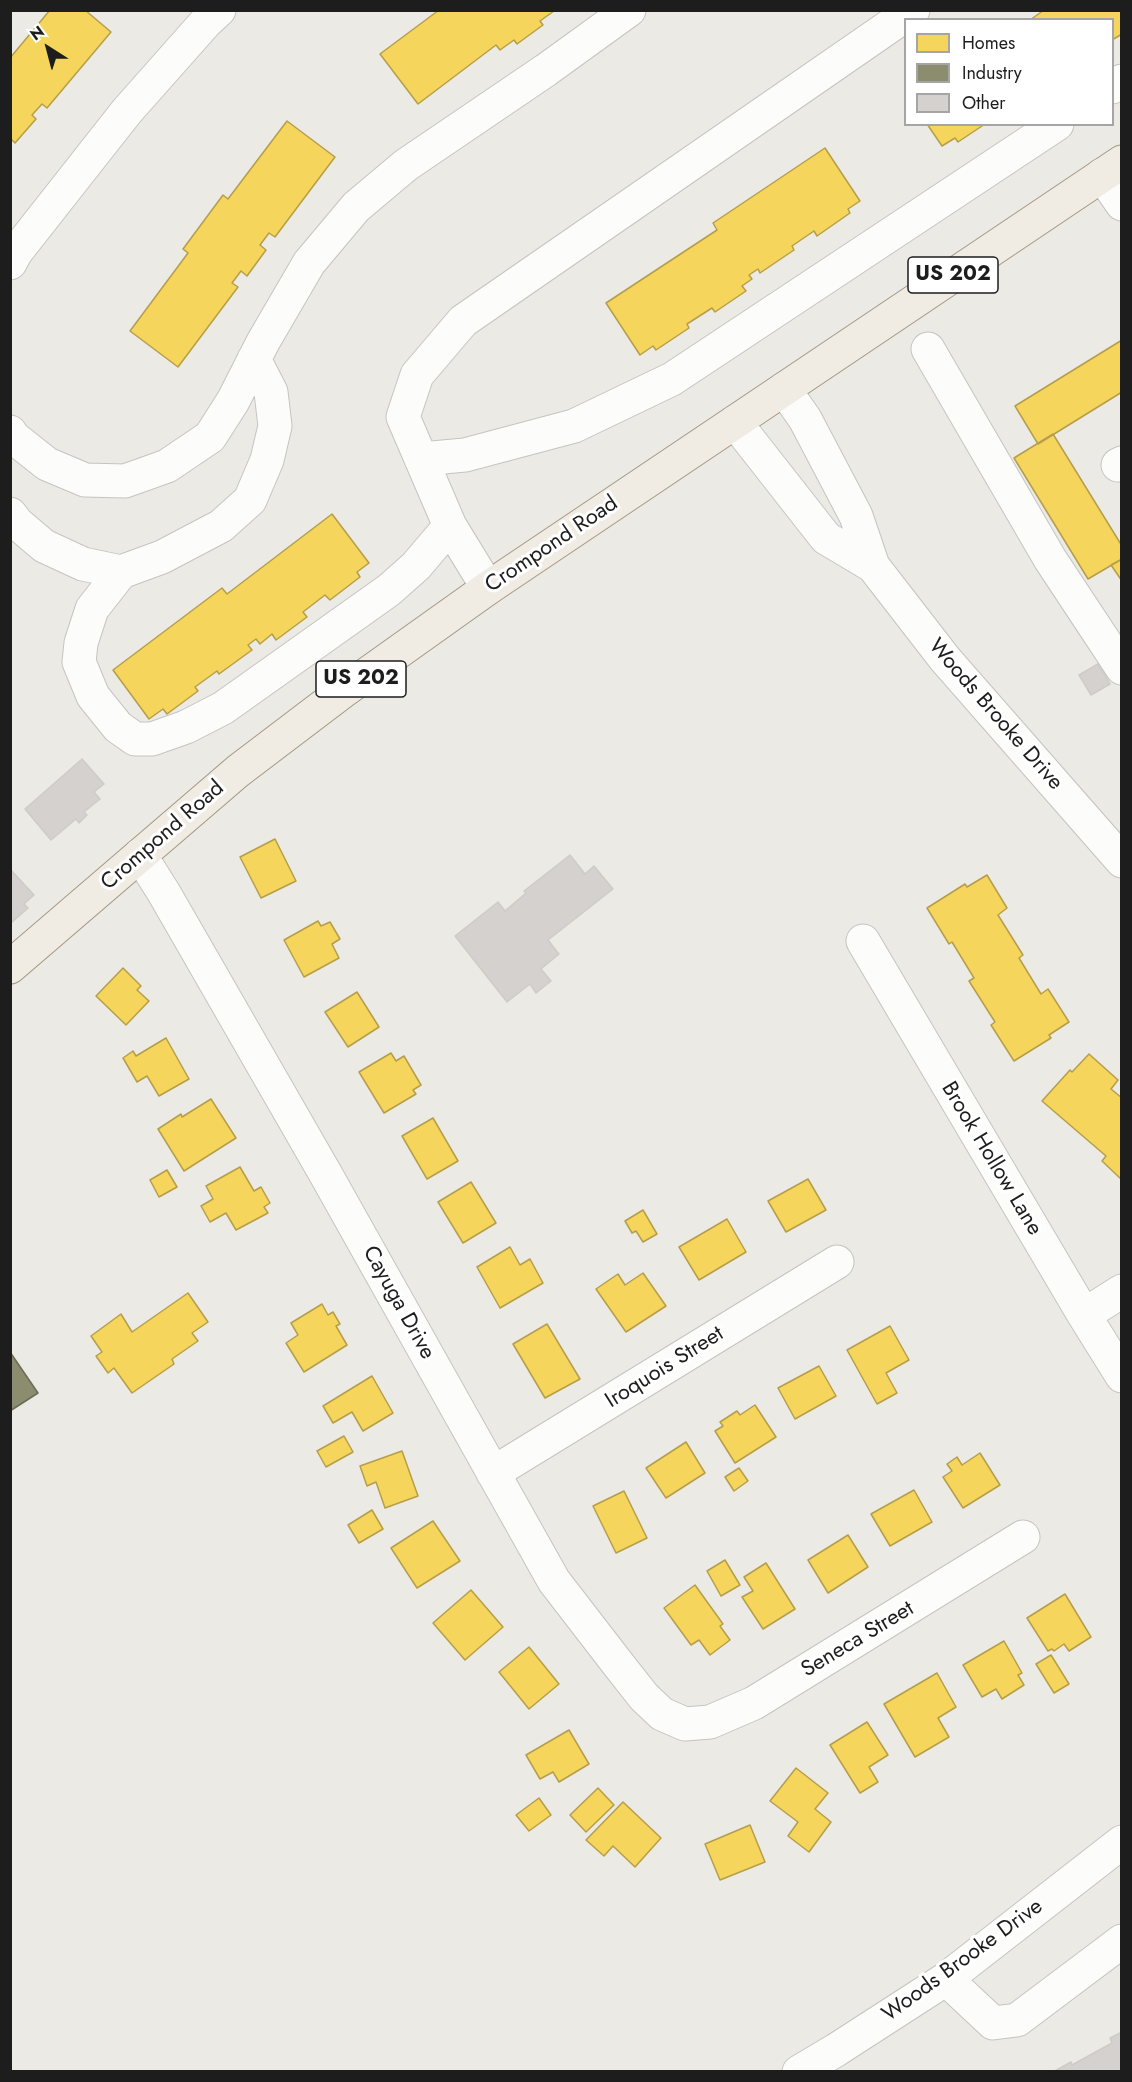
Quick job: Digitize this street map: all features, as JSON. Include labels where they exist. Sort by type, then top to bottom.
[{"type":"main road","name":"Crompond Road","points":[[10,967],[238,771],[342,692],[488,588],[1112,169]]},
{"type":"street","points":[[10,263],[16,252],[127,111],[219,10]]},
{"type":"street","points":[[10,432],[46,464],[85,480],[125,481],[167,466],[210,437],[309,263],[356,207],[406,165],[546,70],[629,10]]},
{"type":"street","points":[[488,588],[450,526],[403,417],[417,375],[463,321],[914,10]]},
{"type":"street","points":[[421,459],[465,455],[574,426],[672,379],[1054,126]]},
{"type":"street","points":[[1112,169],[1122,204]]},
{"type":"street","points":[[928,349],[1050,559],[1122,668]]},
{"type":"street","points":[[254,359],[271,392],[275,426],[267,460],[250,500],[221,526],[162,557],[121,572],[92,609],[81,643],[79,662],[93,696],[118,727],[135,739],[152,739],[186,727],[222,708],[371,603],[416,566],[450,526]]},
{"type":"street","name":"Woods Brooke Drive","points":[[784,389],[805,419],[856,516],[873,566],[945,659],[1122,861]]},
{"type":"street","name":"Woods Brooke Drive","points":[[735,422],[826,538],[873,566]]},
{"type":"street","points":[[10,514],[44,546],[83,564],[121,572]]},
{"type":"street","name":"Cayuga Drive","points":[[140,855],[325,1173],[554,1581],[644,1697],[662,1714],[685,1724]]},
{"type":"street","name":"Brook Hollow Lane","points":[[863,941],[1122,1376]]},
{"type":"street","name":"Iroquois Street","points":[[494,1473],[837,1262]]},
{"type":"street","points":[[1084,1315],[1122,1291]]},
{"type":"street","name":"Seneca Street","points":[[685,1724],[711,1722],[754,1703],[1023,1538]]},
{"type":"street","name":"Woods Brooke Drive","points":[[799,2072],[842,2061],[1122,1842]]},
{"type":"street","points":[[946,1979],[993,2023],[1017,2020],[1122,1941]]},
{"type":"building: Homes","points":[[50,10],[85,10],[111,32],[47,108],[42,104],[32,115],[36,119],[15,143],[12,140],[10,142],[10,58]]},
{"type":"building: Homes","points":[[439,10],[554,11],[540,21],[543,25],[517,44],[514,40],[500,50],[496,45],[418,104],[380,54]]},
{"type":"building: Homes","points":[[1044,10],[1122,10],[1122,34],[1114,39],[1114,18],[1033,18]]},
{"type":"building: Homes","points":[[287,121],[335,157],[275,237],[269,233],[260,245],[266,250],[247,276],[241,271],[232,283],[238,287],[178,367],[130,331],[188,253],[183,249],[223,195],[228,199]]},
{"type":"building: Homes","points":[[928,126],[982,126],[958,142],[955,138],[942,146]]},
{"type":"building: Homes","points":[[825,148],[860,201],[848,209],[850,213],[817,236],[814,231],[792,246],[794,250],[760,273],[758,269],[749,275],[752,279],[742,286],[746,291],[715,312],[712,308],[687,324],[689,328],[656,350],[653,346],[640,355],[606,303],[717,230],[713,223]]},
{"type":"building: Homes","points":[[1122,340],[1122,392],[1038,444],[1015,406]]},
{"type":"building: Homes","points":[[1053,434],[1122,546],[1122,559],[1088,579],[1014,458]]},
{"type":"building: Homes","points":[[332,514],[369,563],[357,572],[360,577],[330,600],[325,595],[303,612],[307,617],[276,640],[272,634],[260,644],[256,639],[248,645],[252,650],[219,674],[217,671],[195,687],[198,691],[167,714],[163,709],[149,719],[113,670],[222,588],[227,594]]},
{"type":"building: Homes","points":[[1122,559],[1122,581],[1111,565]]},
{"type":"building: Homes","points":[[275,839],[296,881],[261,898],[240,857]]},
{"type":"building: Homes","points":[[987,875],[1007,908],[998,915],[1023,955],[1019,958],[1041,994],[1048,989],[1069,1022],[1049,1035],[1051,1038],[1014,1061],[991,1025],[995,1022],[969,981],[974,978],[952,942],[949,944],[927,908],[965,884],[967,887]]},
{"type":"building: Homes","points":[[318,921],[321,926],[330,922],[340,939],[332,944],[339,958],[304,977],[284,940]]},
{"type":"building: Homes","points":[[123,968],[141,986],[137,990],[149,1001],[126,1025],[96,996]]},
{"type":"building: Homes","points":[[357,992],[379,1027],[348,1047],[325,1012]]},
{"type":"building: Homes","points":[[166,1038],[189,1079],[159,1096],[147,1076],[137,1082],[123,1058],[133,1051],[136,1056]]},
{"type":"building: Homes","points":[[391,1053],[396,1061],[404,1056],[421,1085],[413,1090],[416,1094],[384,1113],[359,1072]]},
{"type":"building: Homes","points":[[1089,1054],[1118,1080],[1111,1089],[1122,1098],[1122,1180],[1102,1161],[1106,1156],[1042,1101],[1070,1070],[1072,1072]]},
{"type":"building: Homes","points":[[211,1099],[236,1138],[184,1171],[158,1129]]},
{"type":"building: Homes","points":[[433,1118],[458,1161],[427,1179],[402,1136]]},
{"type":"building: Homes","points":[[240,1167],[254,1191],[261,1187],[270,1203],[264,1207],[268,1213],[236,1230],[226,1213],[210,1222],[201,1206],[213,1199],[206,1186]]},
{"type":"building: Homes","points":[[167,1170],[177,1187],[159,1197],[150,1180]]},
{"type":"building: Homes","points":[[808,1179],[826,1210],[786,1232],[768,1201]]},
{"type":"building: Homes","points":[[471,1182],[496,1223],[463,1243],[438,1202]]},
{"type":"building: Homes","points":[[643,1210],[657,1234],[643,1242],[636,1231],[632,1233],[625,1221]]},
{"type":"building: Homes","points":[[727,1219],[746,1252],[699,1280],[679,1247]]},
{"type":"building: Homes","points":[[510,1247],[520,1265],[530,1259],[543,1283],[500,1308],[477,1267]]},
{"type":"building: Homes","points":[[643,1273],[666,1306],[626,1332],[596,1289],[618,1274],[625,1285]]},
{"type":"building: Homes","points":[[188,1293],[208,1322],[192,1333],[198,1341],[172,1359],[174,1364],[132,1393],[114,1368],[108,1373],[96,1356],[102,1352],[91,1336],[121,1314],[132,1332]]},
{"type":"building: Homes","points":[[322,1304],[328,1315],[333,1312],[340,1324],[336,1326],[347,1345],[304,1372],[286,1343],[298,1335],[291,1323]]},
{"type":"building: Homes","points":[[547,1324],[580,1379],[545,1398],[513,1344]]},
{"type":"building: Homes","points":[[890,1326],[909,1360],[886,1373],[897,1393],[877,1404],[847,1350]]},
{"type":"building: Homes","points":[[819,1366],[836,1396],[795,1419],[778,1388]]},
{"type":"building: Homes","points":[[372,1376],[393,1413],[363,1431],[352,1412],[333,1423],[323,1406]]},
{"type":"building: Homes","points":[[755,1405],[776,1437],[735,1463],[715,1431],[723,1426],[720,1422],[737,1411],[740,1415]]},
{"type":"building: Homes","points":[[344,1436],[353,1452],[326,1467],[317,1451]]},
{"type":"building: Homes","points":[[686,1442],[705,1473],[666,1498],[646,1468]]},
{"type":"building: Homes","points":[[402,1451],[418,1496],[385,1508],[376,1482],[367,1486],[360,1466]]},
{"type":"building: Homes","points":[[980,1453],[1000,1485],[963,1508],[943,1477],[952,1471],[947,1464],[957,1457],[962,1465]]},
{"type":"building: Homes","points":[[739,1468],[748,1481],[734,1491],[725,1477]]},
{"type":"building: Homes","points":[[914,1490],[932,1522],[890,1546],[871,1514]]},
{"type":"building: Homes","points":[[624,1491],[647,1538],[616,1553],[593,1506]]},
{"type":"building: Homes","points":[[372,1510],[383,1529],[359,1543],[348,1525]]},
{"type":"building: Homes","points":[[433,1521],[460,1561],[417,1588],[391,1548]]},
{"type":"building: Homes","points":[[848,1535],[868,1567],[828,1593],[808,1560]]},
{"type":"building: Homes","points":[[725,1560],[740,1585],[721,1596],[707,1571]]},
{"type":"building: Homes","points":[[766,1563],[795,1609],[763,1629],[742,1597],[753,1591],[744,1577]]},
{"type":"building: Homes","points":[[695,1585],[723,1624],[720,1626],[730,1640],[710,1655],[699,1640],[691,1645],[664,1608]]},
{"type":"building: Homes","points":[[471,1590],[503,1627],[465,1660],[433,1623]]},
{"type":"building: Homes","points":[[1065,1594],[1091,1637],[1069,1651],[1064,1644],[1054,1651],[1052,1649],[1048,1651],[1027,1618]]},
{"type":"building: Homes","points":[[1004,1641],[1022,1673],[1018,1675],[1024,1685],[1002,1699],[996,1689],[982,1697],[963,1665]]},
{"type":"building: Homes","points":[[529,1647],[559,1684],[529,1709],[499,1672]]},
{"type":"building: Homes","points":[[1051,1655],[1069,1684],[1054,1693],[1036,1664]]},
{"type":"building: Homes","points":[[937,1673],[956,1707],[938,1718],[949,1737],[915,1757],[884,1704]]},
{"type":"building: Homes","points":[[867,1722],[888,1755],[869,1767],[878,1782],[860,1793],[830,1745]]},
{"type":"building: Homes","points":[[569,1730],[589,1764],[559,1782],[553,1772],[540,1779],[526,1755]]},
{"type":"building: Homes","points":[[796,1768],[828,1793],[815,1809],[831,1822],[809,1852],[788,1836],[798,1822],[770,1801]]},
{"type":"building: Homes","points":[[598,1788],[614,1805],[586,1832],[570,1815]]},
{"type":"building: Homes","points":[[539,1798],[551,1815],[529,1831],[516,1815]]},
{"type":"building: Homes","points":[[623,1802],[661,1838],[635,1867],[613,1846],[604,1856],[586,1840]]},
{"type":"building: Homes","points":[[750,1825],[765,1862],[720,1880],[705,1844]]},
{"type":"building: Industry","points":[[10,1352],[38,1393],[10,1411]]},
{"type":"building: Other","points":[[1098,664],[1110,684],[1091,695],[1079,675]]},
{"type":"building: Other","points":[[82,759],[104,784],[94,792],[100,799],[84,812],[87,815],[79,823],[76,819],[51,840],[25,809]]},
{"type":"building: Other","points":[[570,855],[585,874],[594,866],[613,889],[548,940],[559,954],[541,969],[551,981],[536,993],[530,984],[507,1002],[455,936],[498,902],[505,911],[526,893],[524,891]]},
{"type":"building: Other","points":[[10,869],[34,895],[24,904],[28,908],[10,924]]},
{"type":"building: Other","points":[[1122,2032],[1122,2072],[1053,2072],[1071,2062],[1072,2065],[1112,2043],[1110,2038]]}]
